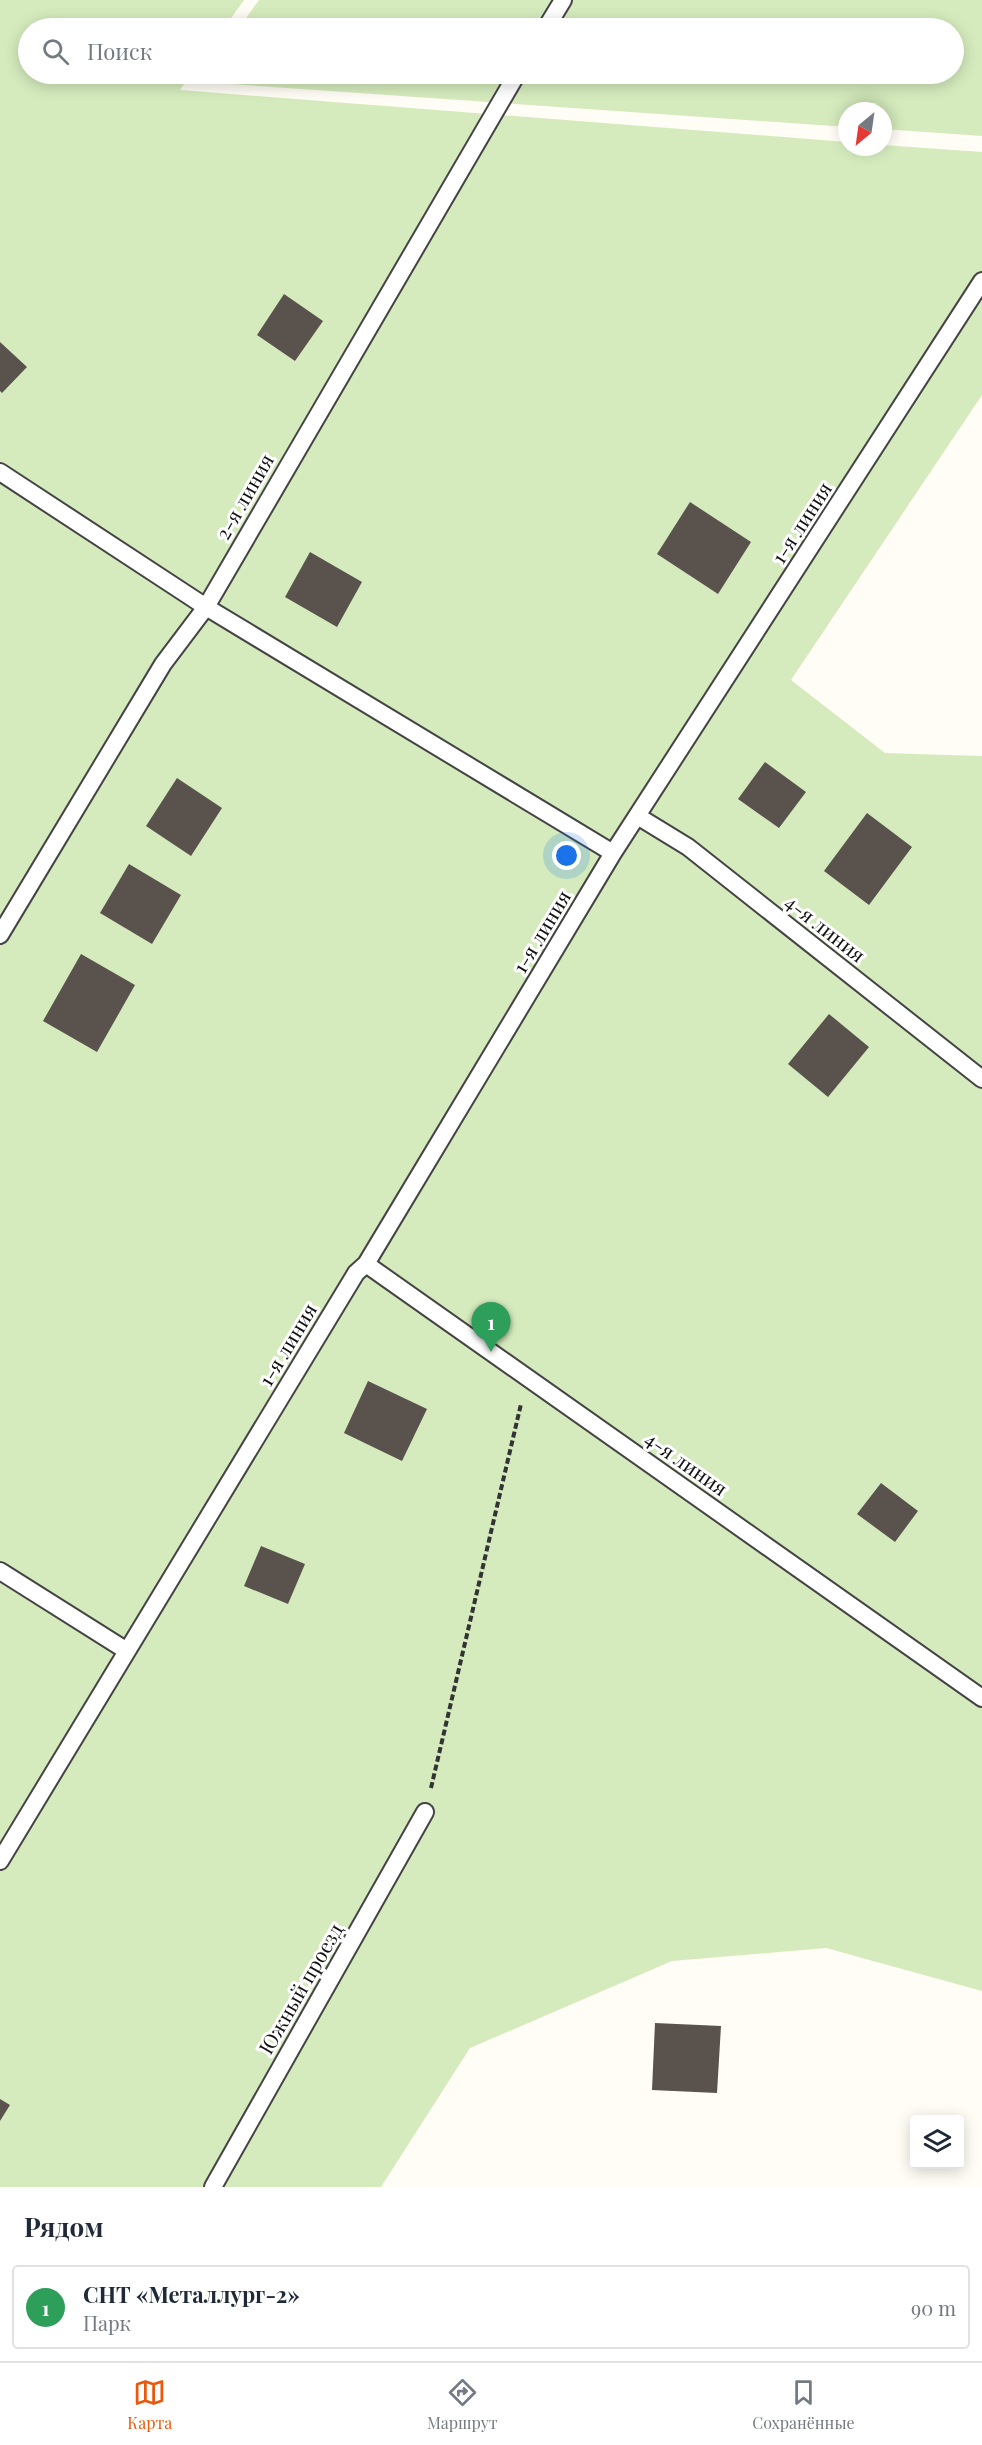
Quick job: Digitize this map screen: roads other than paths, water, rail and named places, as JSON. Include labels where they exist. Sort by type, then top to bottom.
[{"type":"lane","points":[[552,18],[563,0]]},
{"type":"lane","name":"2-я линия","points":[[0,935],[163,664],[206,607],[512,84]]},
{"type":"lane","name":"1-я линия","points":[[0,1861],[356,1273],[366,1264],[613,853],[639,817],[982,281]]},
{"type":"lane","points":[[0,472],[206,607],[613,853]]},
{"type":"lane","name":"4-я линия","points":[[639,817],[688,847],[982,1079]]},
{"type":"lane","name":"4-я линия","points":[[366,1264],[982,1698]]},
{"type":"lane","points":[[0,1571],[127,1651]]},
{"type":"lane","name":"Южный проезд","points":[[213,2187],[425,1812]]},
{"type":"place","name":"СНТ «Металлург-2»","points":[[491,1352]]}]
